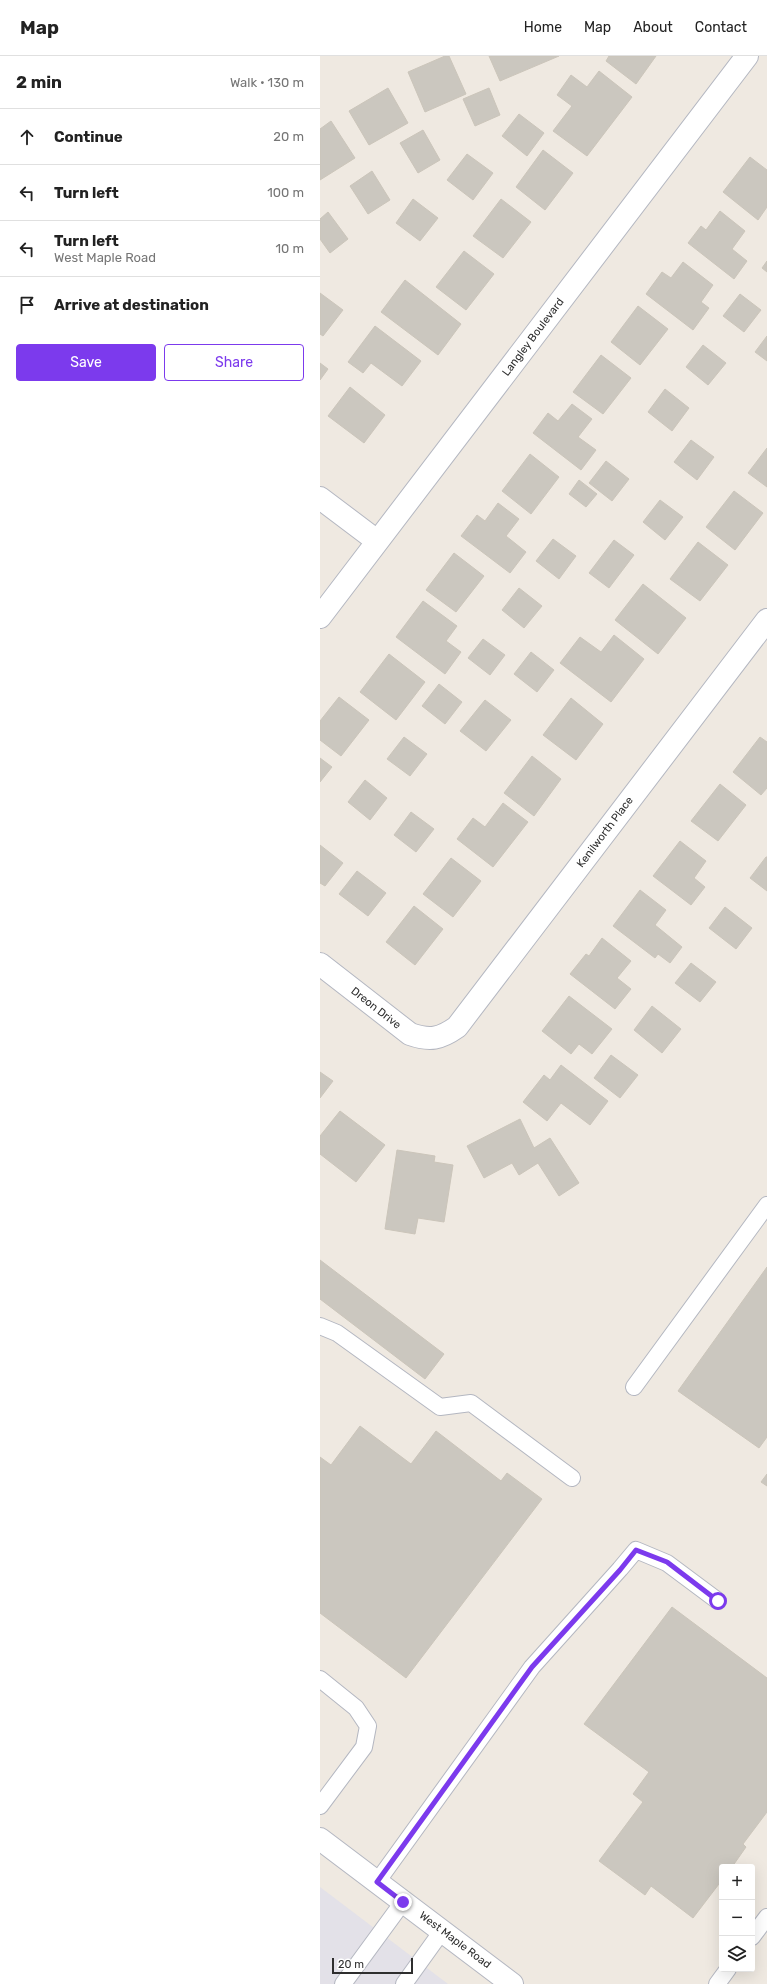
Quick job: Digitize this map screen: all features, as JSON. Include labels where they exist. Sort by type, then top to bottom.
[{"type":"street","name":"Langley Boulevard","points":[[320,617],[747,56]]},
{"type":"street","points":[[320,498],[378,542]]},
{"type":"street","name":"Kenilworth Place","points":[[438,1038],[446,1035],[457,1027],[467,1015],[767,620]]},
{"type":"street","name":"Dreon Drive","points":[[320,964],[410,1034],[424,1039],[438,1038]]},
{"type":"street","name":"West Maple Road","points":[[320,1839],[512,1984]]},
{"type":"lane","points":[[634,1387],[767,1205]]},
{"type":"lane","points":[[320,1326],[337,1333],[440,1407],[471,1403],[572,1478]]},
{"type":"lane","points":[[377,1882],[532,1667],[620,1570],[636,1550],[667,1562],[718,1601]]},
{"type":"lane","points":[[320,1679],[356,1708],[368,1726],[364,1747],[320,1806]]},
{"type":"lane","points":[[343,1984],[403,1902]]},
{"type":"lane","points":[[753,1936],[767,1917]]},
{"type":"lane","points":[[404,1984],[442,1931]]},
{"type":"lane","points":[[717,1984],[726,1972]]},
{"type":"shaded area","points":[[320,1887],[448,1984],[320,1984]]},
{"type":"building","points":[[445,56],[449,56],[466,94],[425,112],[408,72]]},
{"type":"building","points":[[489,56],[559,56],[500,81]]},
{"type":"building","points":[[609,56],[656,56],[636,84],[606,61]]},
{"type":"building","points":[[599,71],[632,97],[587,156],[553,131],[572,106],[557,95],[571,75],[587,87]]},
{"type":"building","points":[[388,88],[408,123],[369,145],[349,111]]},
{"type":"building","points":[[489,88],[500,115],[475,126],[463,99]]},
{"type":"building","points":[[519,114],[544,133],[527,156],[502,136]]},
{"type":"building","points":[[331,121],[355,158],[320,180],[320,129]]},
{"type":"building","points":[[423,130],[440,160],[418,173],[400,143]]},
{"type":"building","points":[[543,150],[573,173],[545,210],[516,187]]},
{"type":"building","points":[[467,154],[493,173],[473,200],[447,180]]},
{"type":"building","points":[[750,157],[767,170],[767,207],[758,220],[723,192]]},
{"type":"building","points":[[372,171],[390,200],[368,214],[350,186]]},
{"type":"building","points":[[413,199],[438,218],[420,241],[396,223]]},
{"type":"building","points":[[501,199],[531,222],[503,258],[473,236]]},
{"type":"building","points":[[720,211],[745,231],[732,249],[747,261],[734,279],[688,243],[701,226],[706,230]]},
{"type":"building","points":[[328,212],[348,239],[330,253],[320,239],[320,219]]},
{"type":"building","points":[[464,251],[494,274],[466,310],[436,287]]},
{"type":"building","points":[[767,261],[767,272],[762,268]]},
{"type":"building","points":[[683,262],[713,285],[701,302],[709,308],[693,330],[646,294],[662,272],[671,278]]},
{"type":"building","points":[[405,280],[461,324],[438,355],[381,312]]},
{"type":"building","points":[[320,293],[343,310],[323,336],[320,334]]},
{"type":"building","points":[[740,294],[761,310],[744,332],[723,316]]},
{"type":"building","points":[[638,306],[668,329],[640,365],[611,342]]},
{"type":"building","points":[[375,326],[421,361],[402,386],[371,363],[363,373],[348,362]]},
{"type":"building","points":[[767,336],[767,361],[755,352]]},
{"type":"building","points":[[703,345],[726,363],[708,385],[686,367]]},
{"type":"building","points":[[601,355],[631,378],[603,414],[573,392]]},
{"type":"building","points":[[320,363],[328,369],[320,380]]},
{"type":"building","points":[[350,387],[385,415],[364,443],[328,416]]},
{"type":"building","points":[[665,389],[689,408],[672,431],[648,412]]},
{"type":"building","points":[[572,404],[592,419],[578,437],[596,450],[581,470],[533,433],[548,413],[558,421]]},
{"type":"building","points":[[691,440],[714,457],[697,480],[674,462]]},
{"type":"building","points":[[767,448],[767,487],[748,473]]},
{"type":"building","points":[[530,454],[559,477],[531,514],[502,491]]},
{"type":"building","points":[[606,461],[629,479],[612,501],[589,483]]},
{"type":"building","points":[[579,480],[597,494],[586,507],[569,494]]},
{"type":"building","points":[[734,491],[763,513],[735,550],[706,527]]},
{"type":"building","points":[[660,500],[683,517],[665,540],[643,522]]},
{"type":"building","points":[[498,503],[519,519],[506,536],[526,552],[510,573],[461,536],[477,515],[485,521]]},
{"type":"building","points":[[553,539],[576,556],[559,579],[536,561]]},
{"type":"building","points":[[614,540],[634,555],[609,588],[589,573]]},
{"type":"building","points":[[698,542],[728,565],[700,601],[670,579]]},
{"type":"building","points":[[454,553],[484,576],[456,612],[426,590]]},
{"type":"building","points":[[643,584],[686,618],[658,654],[615,620]]},
{"type":"building","points":[[519,588],[542,606],[524,628],[502,610]]},
{"type":"building","points":[[423,601],[457,626],[446,641],[461,652],[445,674],[396,637]]},
{"type":"building","points":[[614,635],[644,659],[611,702],[560,663],[580,637],[601,652]]},
{"type":"building","points":[[483,639],[505,655],[490,675],[468,658]]},
{"type":"building","points":[[531,652],[554,670],[537,692],[514,674]]},
{"type":"building","points":[[389,654],[425,682],[396,720],[360,692]]},
{"type":"building","points":[[439,684],[462,702],[445,724],[422,706]]},
{"type":"building","points":[[339,697],[369,720],[341,756],[320,740],[320,721]]},
{"type":"building","points":[[571,698],[603,724],[576,760],[543,735]]},
{"type":"building","points":[[485,700],[511,720],[486,751],[460,731]]},
{"type":"building","points":[[404,737],[427,754],[410,776],[387,759]]},
{"type":"building","points":[[760,737],[767,742],[767,788],[761,795],[733,772]]},
{"type":"building","points":[[532,756],[561,779],[534,816],[504,793]]},
{"type":"building","points":[[320,758],[332,767],[320,782]]},
{"type":"building","points":[[365,780],[387,798],[370,820],[348,802]]},
{"type":"building","points":[[720,784],[746,805],[718,841],[691,821]]},
{"type":"building","points":[[503,803],[528,822],[493,867],[457,839],[473,818],[485,827]]},
{"type":"building","points":[[411,812],[434,829],[416,852],[394,835]]},
{"type":"building","points":[[680,841],[706,861],[694,878],[705,887],[691,905],[653,876]]},
{"type":"building","points":[[320,845],[343,863],[325,886],[320,883]]},
{"type":"building","points":[[767,857],[767,891],[750,878]]},
{"type":"building","points":[[451,858],[481,881],[453,917],[423,894]]},
{"type":"building","points":[[357,871],[386,893],[368,916],[339,894]]},
{"type":"building","points":[[640,890],[666,910],[655,925],[682,947],[670,963],[658,954],[655,958],[613,926]]},
{"type":"building","points":[[414,906],[443,929],[415,965],[386,942]]},
{"type":"building","points":[[725,907],[752,928],[736,949],[709,928]]},
{"type":"building","points":[[602,938],[631,961],[617,978],[631,989],[615,1009],[570,974],[586,954],[589,956]]},
{"type":"building","points":[[691,963],[716,982],[700,1002],[675,983]]},
{"type":"building","points":[[569,996],[612,1029],[592,1054],[579,1044],[571,1054],[542,1031]]},
{"type":"building","points":[[652,1006],[681,1029],[662,1053],[634,1030]]},
{"type":"building","points":[[611,1055],[638,1075],[620,1098],[594,1078]]},
{"type":"building","points":[[561,1065],[608,1101],[590,1125],[561,1103],[547,1121],[523,1102],[544,1075],[550,1080]]},
{"type":"building","points":[[320,1072],[333,1081],[320,1098]]},
{"type":"building","points":[[340,1111],[385,1145],[356,1182],[320,1154],[320,1136]]},
{"type":"building","points":[[520,1119],[534,1148],[550,1138],[579,1183],[559,1196],[538,1163],[519,1175],[512,1163],[484,1178],[467,1146]]},
{"type":"building","points":[[397,1150],[435,1156],[434,1162],[453,1165],[444,1222],[418,1218],[415,1234],[385,1229]]},
{"type":"building","points":[[320,1260],[444,1354],[425,1379],[320,1299]]},
{"type":"building","points":[[767,1267],[767,1437],[759,1448],[678,1391]]},
{"type":"building","points":[[360,1426],[411,1464],[436,1431],[501,1481],[507,1473],[542,1499],[406,1678],[320,1613],[320,1457],[331,1465]]},
{"type":"building","points":[[767,1474],[767,1486],[761,1482]]},
{"type":"building","points":[[672,1607],[767,1678],[767,1812],[743,1844],[746,1847],[734,1864],[719,1864],[719,1884],[693,1918],[651,1886],[645,1895],[599,1861],[643,1802],[633,1794],[649,1772],[584,1724]]},
{"type":"route","points":[[403,1902],[377,1882],[532,1667],[620,1570],[636,1550],[667,1562],[718,1601]]}]
